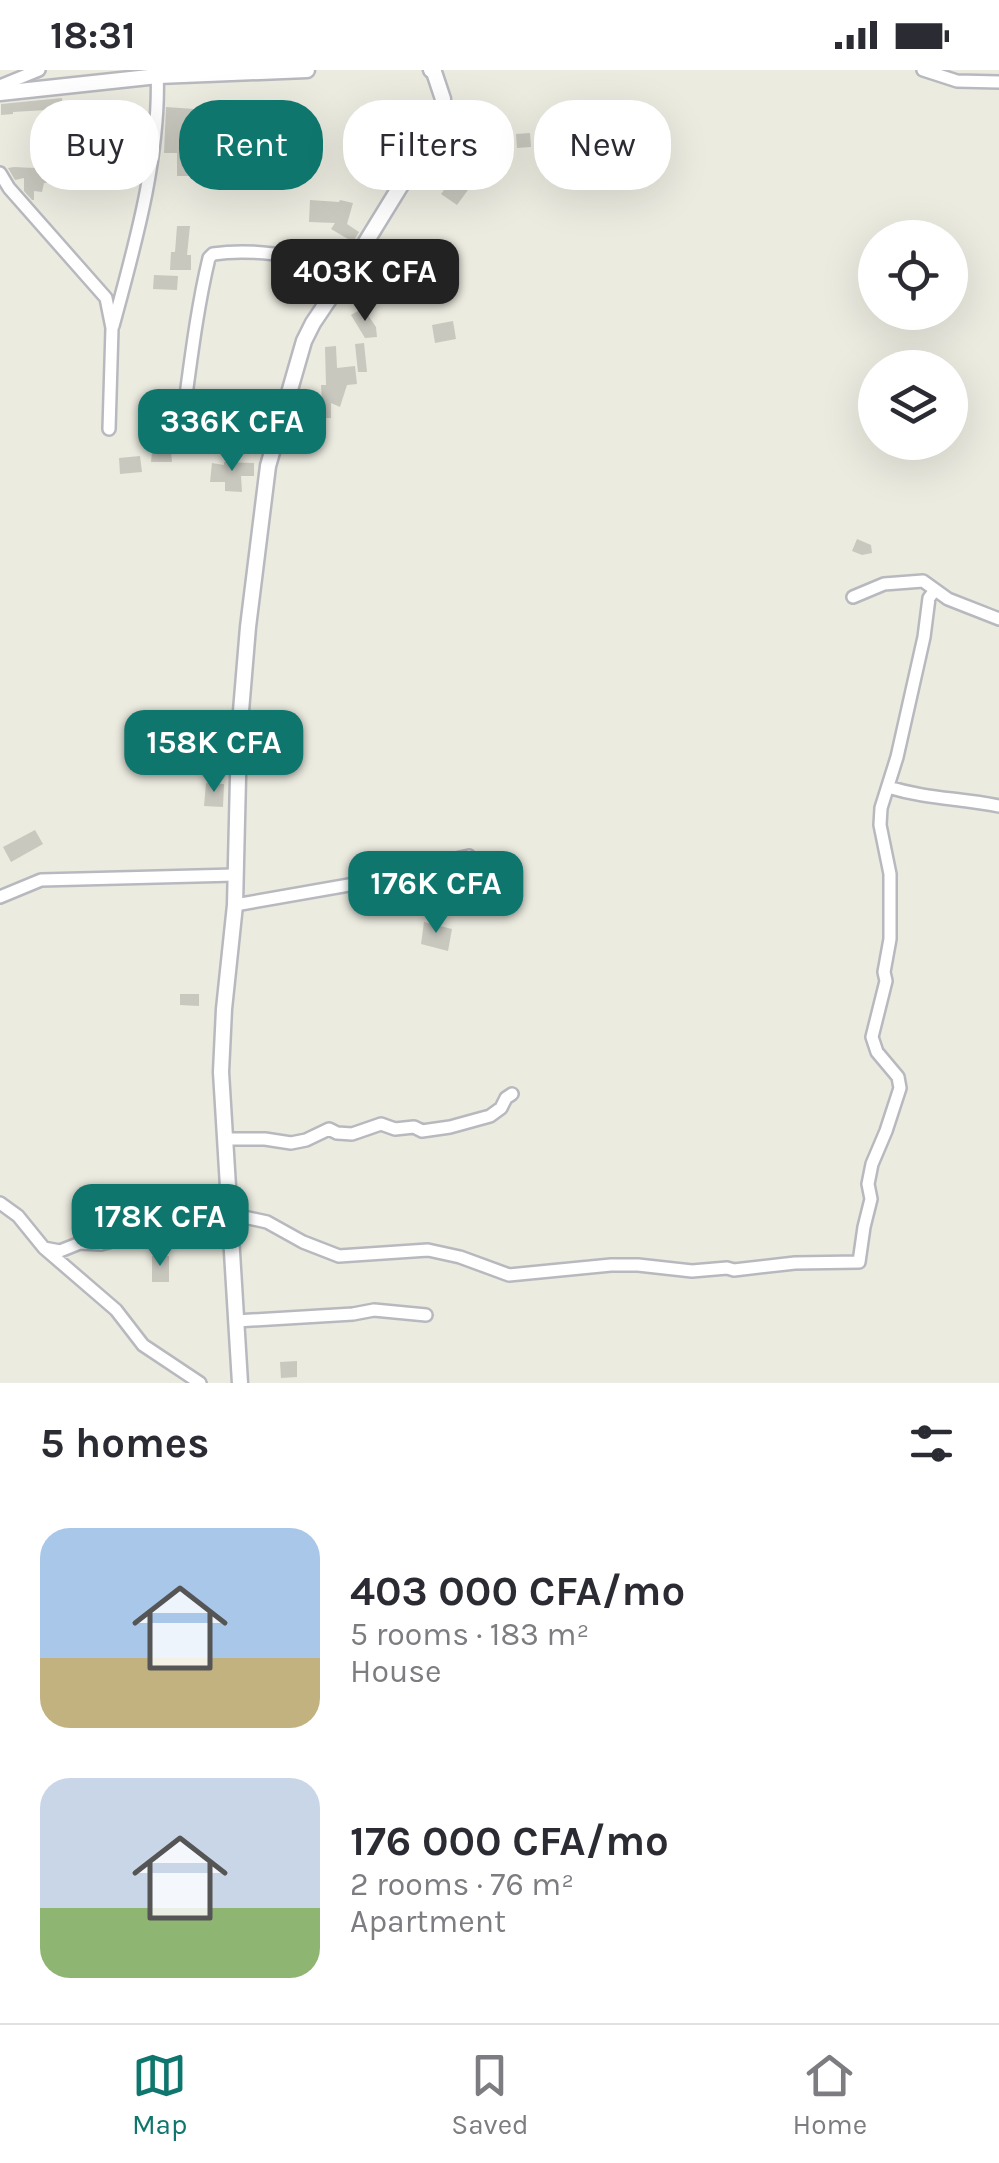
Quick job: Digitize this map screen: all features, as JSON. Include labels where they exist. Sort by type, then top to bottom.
[{"type":"street","points":[[0,89],[23,74],[39,70]]},
{"type":"street","points":[[0,89],[157,73],[307,70]]},
{"type":"street","points":[[240,1383],[221,1072],[235,905],[239,735],[268,466],[312,323],[440,120],[443,99],[431,70]]},
{"type":"street","points":[[924,70],[958,80],[999,82]]},
{"type":"street","points":[[108,429],[112,328],[152,159],[157,73]]},
{"type":"street","points":[[0,173],[106,298],[112,328]]},
{"type":"street","points":[[278,428],[194,421],[186,416],[193,340],[209,258],[213,254],[244,251],[350,268]]},
{"type":"street","points":[[853,597],[884,584],[923,581],[948,599],[999,619]]},
{"type":"street","points":[[230,1214],[267,1222],[339,1256],[428,1250],[510,1275],[611,1265],[692,1271],[821,1261],[859,1262],[872,1198],[868,1184],[872,1164],[900,1088],[898,1077],[877,1052],[872,1037],[886,981],[890,939],[890,874],[880,825],[884,794],[918,668],[928,598],[935,590]]},
{"type":"street","points":[[888,787],[916,796],[966,799],[999,806]]},
{"type":"street","points":[[235,905],[366,882],[469,856]]},
{"type":"street","points":[[0,897],[41,880],[236,875]]},
{"type":"street","points":[[226,1139],[290,1143],[330,1129],[352,1134],[381,1124],[422,1131],[450,1127],[490,1116],[512,1094]]},
{"type":"street","points":[[0,1203],[18,1216],[44,1248],[116,1310],[143,1345],[200,1383]]},
{"type":"street","points":[[44,1248],[60,1251],[80,1244],[101,1244],[136,1234],[164,1232],[186,1223],[219,1224],[230,1214]]},
{"type":"street","points":[[236,1320],[374,1310],[426,1315]]},
{"type":"building","points":[[30,101],[30,111],[1,115],[1,104]]},
{"type":"building","points":[[166,107],[179,108],[179,176],[177,153],[164,153]]},
{"type":"building","points":[[530,133],[531,147],[517,148],[516,134]]},
{"type":"building","points":[[8,168],[30,168],[30,190],[42,192],[34,191],[32,200],[24,191],[24,178],[15,180]]},
{"type":"building","points":[[444,190],[468,190],[457,205],[441,194]]},
{"type":"building","points":[[310,200],[353,203],[347,224],[359,232],[353,242],[331,229],[335,223],[309,222]]},
{"type":"building","points":[[177,226],[190,226],[187,255],[191,255],[191,270],[170,270]]},
{"type":"building","points":[[154,275],[178,276],[177,290],[153,289]]},
{"type":"building","points":[[429,278],[444,279],[443,296],[429,295]]},
{"type":"building","points":[[363,308],[376,327],[377,337],[365,338],[351,315]]},
{"type":"building","points":[[453,321],[456,339],[435,343],[432,325]]},
{"type":"building","points":[[364,343],[367,372],[358,372],[355,344]]},
{"type":"building","points":[[336,346],[337,368],[355,366],[357,384],[347,385],[340,407],[331,403],[331,418],[325,418],[322,428],[311,424],[315,411],[304,411],[304,402],[322,403],[321,385],[326,385],[325,347]]},
{"type":"building","points":[[152,451],[171,452],[172,462],[151,462]]},
{"type":"building","points":[[140,456],[142,472],[120,474],[119,458]]},
{"type":"building","points":[[212,463],[254,463],[254,476],[241,476],[242,492],[225,491],[225,482],[210,482]]},
{"type":"building","points":[[857,539],[871,545],[872,553],[852,551]]},
{"type":"building","points":[[206,783],[224,784],[223,807],[204,806]]},
{"type":"building","points":[[35,830],[43,844],[11,862],[3,847]]},
{"type":"building","points":[[444,877],[462,877],[463,907],[446,908]]},
{"type":"building","points":[[424,922],[452,929],[448,951],[421,944]]},
{"type":"building","points":[[180,994],[199,994],[199,1006],[180,1005]]},
{"type":"building","points":[[152,1256],[169,1256],[169,1282],[152,1282]]},
{"type":"building","points":[[297,1361],[297,1377],[281,1378],[280,1362]]}]
